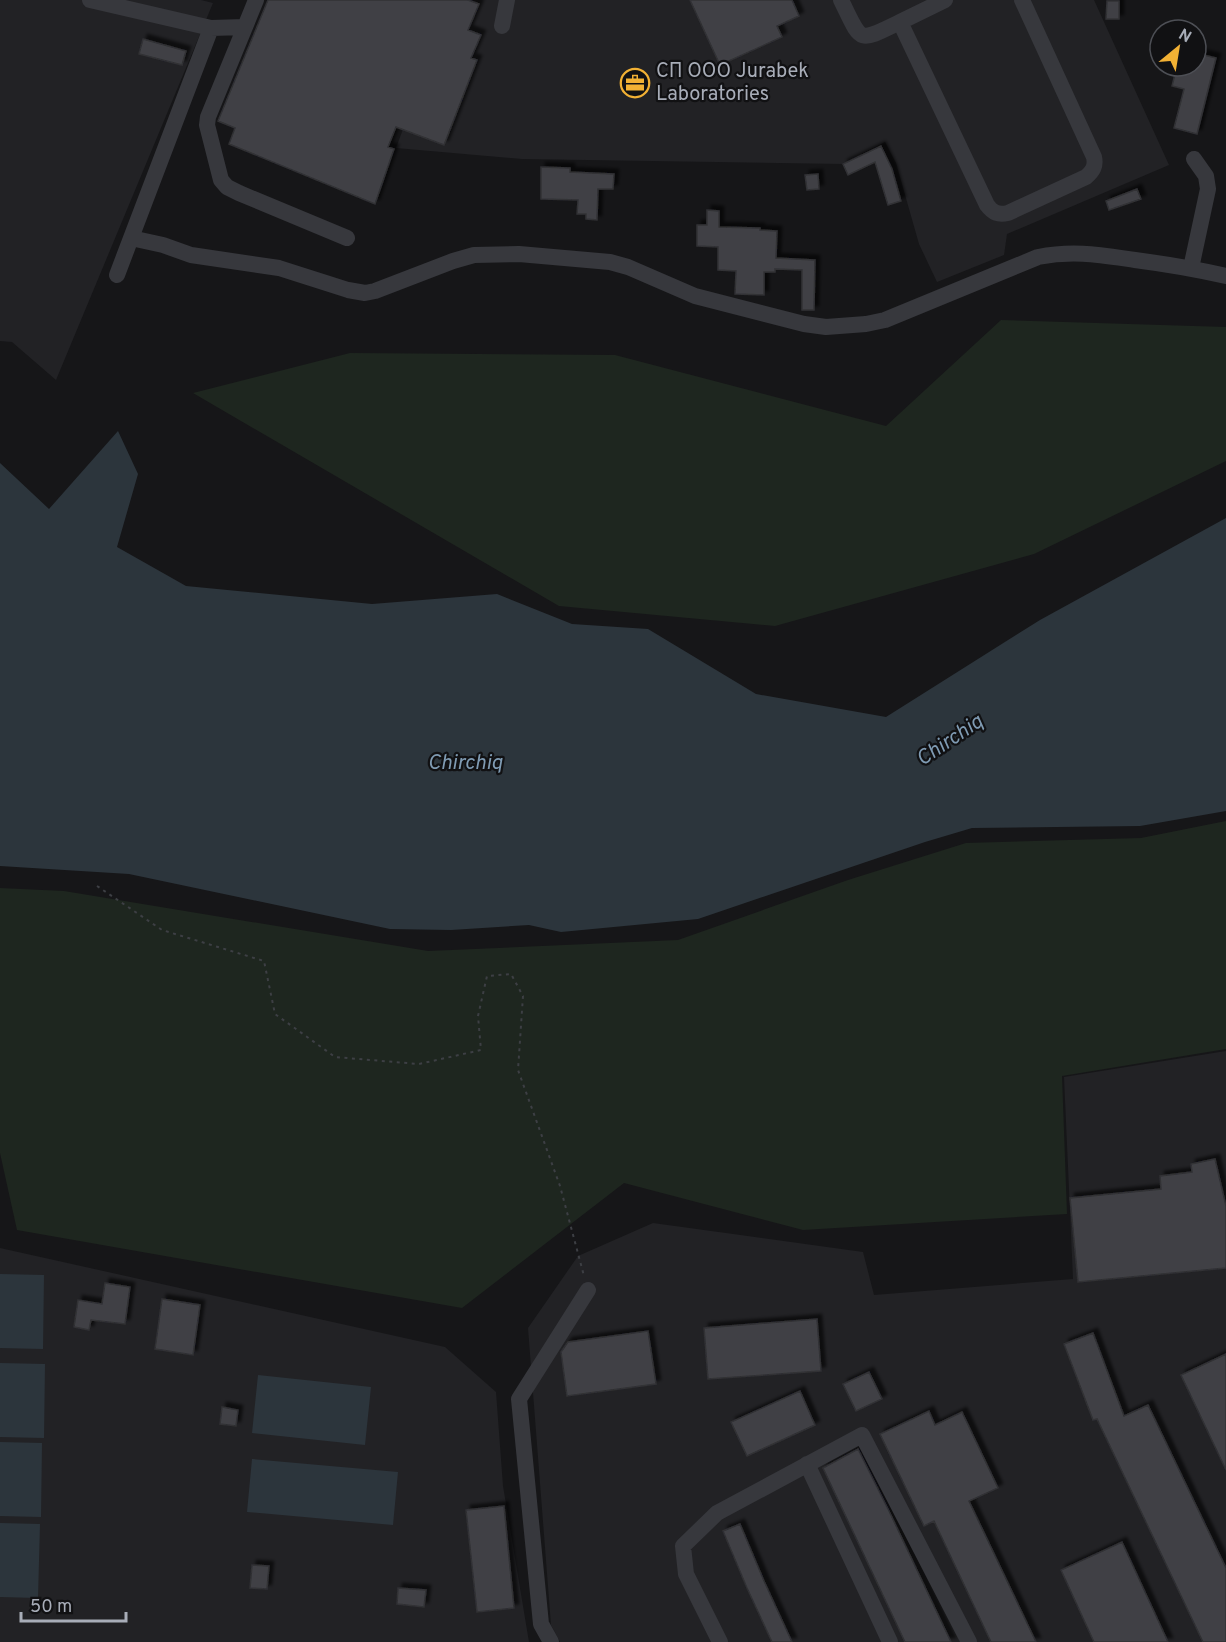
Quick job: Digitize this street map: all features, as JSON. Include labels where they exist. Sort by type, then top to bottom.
[{"type":"street","points":[[90,0],[211,28],[245,27]]},
{"type":"street","points":[[256,0],[208,117],[207,126],[221,180],[227,187],[239,193],[347,238]]},
{"type":"street","points":[[502,26],[507,0]]},
{"type":"street","points":[[841,0],[855,30],[866,37],[945,0]]},
{"type":"street","points":[[900,22],[987,205],[1000,215],[1086,177],[1096,164],[1022,0]]},
{"type":"street","points":[[117,275],[211,28]]},
{"type":"street","points":[[1191,268],[1208,189],[1206,176],[1194,159]]},
{"type":"street","points":[[131,238],[163,245],[191,255],[279,268],[348,290],[366,293],[474,255],[519,254],[610,262],[628,267],[694,296],[804,324],[826,327],[885,320],[1038,257],[1052,255],[1082,253],[1191,268],[1226,276]]},
{"type":"street","points":[[551,1642],[541,1624],[519,1399],[588,1290]]},
{"type":"street","points":[[720,1642],[686,1574],[683,1546],[717,1513],[862,1435],[969,1642]]},
{"type":"street","points":[[807,1464],[890,1642]]},
{"type":"path","points":[[97,886],[162,930],[264,961],[275,1014],[335,1057],[419,1064],[481,1050],[478,1016],[488,976],[511,974],[523,996],[518,1070],[560,1186],[588,1290]]},
{"type":"shaded area","points":[[0,0],[201,0],[213,3],[56,380],[12,342],[0,341]]},
{"type":"shaded area","points":[[447,0],[1094,0],[1169,165],[1007,234],[1004,255],[937,282],[919,244],[896,163],[885,142],[843,164],[522,159],[396,148],[435,43]]},
{"type":"shaded area","points":[[1001,320],[1226,327],[1226,461],[1034,554],[775,626],[559,606],[193,393],[350,353],[615,355],[886,426]]},
{"type":"shaded area","points":[[1226,821],[1226,1049],[1062,1076],[1067,1214],[803,1230],[624,1183],[462,1308],[17,1230],[0,1153],[0,888],[64,891],[428,951],[678,940],[848,880],[966,843],[1141,838]]},
{"type":"shaded area","points":[[1226,1051],[1226,1642],[560,1642],[551,1625],[528,1328],[578,1256],[653,1223],[863,1252],[874,1295],[1073,1279],[1064,1077]]},
{"type":"shaded area","points":[[0,1248],[445,1347],[496,1392],[503,1486],[529,1642],[0,1642]]},
{"type":"water","name":"Chirchiq","points":[[118,431],[138,474],[117,547],[186,586],[372,604],[497,594],[572,624],[648,629],[756,694],[886,717],[1040,620],[1226,518],[1226,811],[1140,826],[972,828],[698,919],[561,932],[529,925],[451,930],[390,929],[129,874],[0,866],[0,463],[49,509]]},
{"type":"water","points":[[0,1274],[44,1275],[43,1349],[0,1348]]},
{"type":"water","points":[[0,1363],[45,1364],[44,1438],[0,1437]]},
{"type":"water","points":[[258,1375],[371,1387],[365,1445],[252,1433]]},
{"type":"water","points":[[0,1442],[42,1443],[41,1517],[0,1516]]},
{"type":"water","points":[[252,1459],[398,1472],[393,1525],[247,1512]]},
{"type":"water","points":[[0,1523],[40,1524],[38,1598],[0,1597]]},
{"type":"building","points":[[268,0],[468,0],[479,4],[468,30],[481,35],[471,58],[477,60],[444,145],[396,127],[388,147],[394,149],[375,204],[229,144],[235,128],[218,121]]},
{"type":"building","points":[[690,0],[792,0],[799,16],[777,26],[782,37],[720,65]]},
{"type":"building","points":[[1107,1],[1119,1],[1119,19],[1106,19]]},
{"type":"building","points":[[143,39],[186,51],[182,65],[139,54]]},
{"type":"building","points":[[1208,56],[1216,58],[1197,134],[1174,128],[1184,89],[1172,86],[1174,78],[1208,78]]},
{"type":"building","points":[[881,146],[892,169],[901,201],[888,205],[875,162],[848,175],[843,164]]},
{"type":"building","points":[[541,167],[570,168],[570,172],[614,174],[613,189],[598,189],[597,220],[586,219],[586,214],[577,214],[578,200],[541,199]]},
{"type":"building","points":[[818,174],[819,189],[807,190],[805,175]]},
{"type":"building","points":[[1137,189],[1141,199],[1109,210],[1106,201]]},
{"type":"building","points":[[707,210],[719,211],[719,227],[760,228],[760,230],[777,231],[776,258],[815,260],[814,310],[802,310],[802,270],[775,269],[775,272],[764,272],[764,295],[735,294],[736,271],[718,270],[718,247],[697,246],[697,225],[707,225]]},
{"type":"building","points":[[1215,1159],[1226,1206],[1226,1268],[1078,1282],[1070,1198],[1161,1189],[1160,1176],[1192,1172],[1191,1164]]},
{"type":"building","points":[[105,1283],[130,1287],[125,1324],[91,1320],[89,1330],[74,1327],[78,1300],[102,1304]]},
{"type":"building","points":[[162,1299],[200,1305],[193,1355],[155,1349]]},
{"type":"building","points":[[817,1319],[821,1371],[708,1379],[704,1328]]},
{"type":"building","points":[[648,1331],[656,1384],[567,1396],[561,1352],[568,1342]]},
{"type":"building","points":[[1093,1333],[1124,1416],[1148,1405],[1226,1568],[1226,1642],[1203,1642],[1097,1419],[1093,1420],[1064,1344]]},
{"type":"building","points":[[1226,1354],[1226,1470],[1181,1375]]},
{"type":"building","points":[[869,1372],[882,1399],[856,1411],[843,1384]]},
{"type":"building","points":[[800,1391],[815,1425],[747,1456],[731,1422]]},
{"type":"building","points":[[222,1407],[238,1410],[236,1426],[220,1424]]},
{"type":"building","points":[[929,1411],[935,1425],[962,1412],[998,1488],[969,1501],[1036,1642],[991,1642],[934,1521],[924,1526],[880,1434]]},
{"type":"building","points":[[858,1449],[951,1642],[905,1642],[823,1468]]},
{"type":"building","points":[[504,1506],[514,1608],[477,1612],[466,1510]]},
{"type":"building","points":[[740,1524],[792,1642],[772,1642],[747,1588],[723,1531]]},
{"type":"building","points":[[1122,1542],[1168,1642],[1094,1642],[1061,1570]]},
{"type":"building","points":[[252,1565],[269,1566],[267,1589],[250,1588]]},
{"type":"building","points":[[398,1588],[426,1590],[424,1607],[397,1604]]},
{"type":"place","name":"СП ООО Jurabek Laboratories","points":[[635,83]]}]
